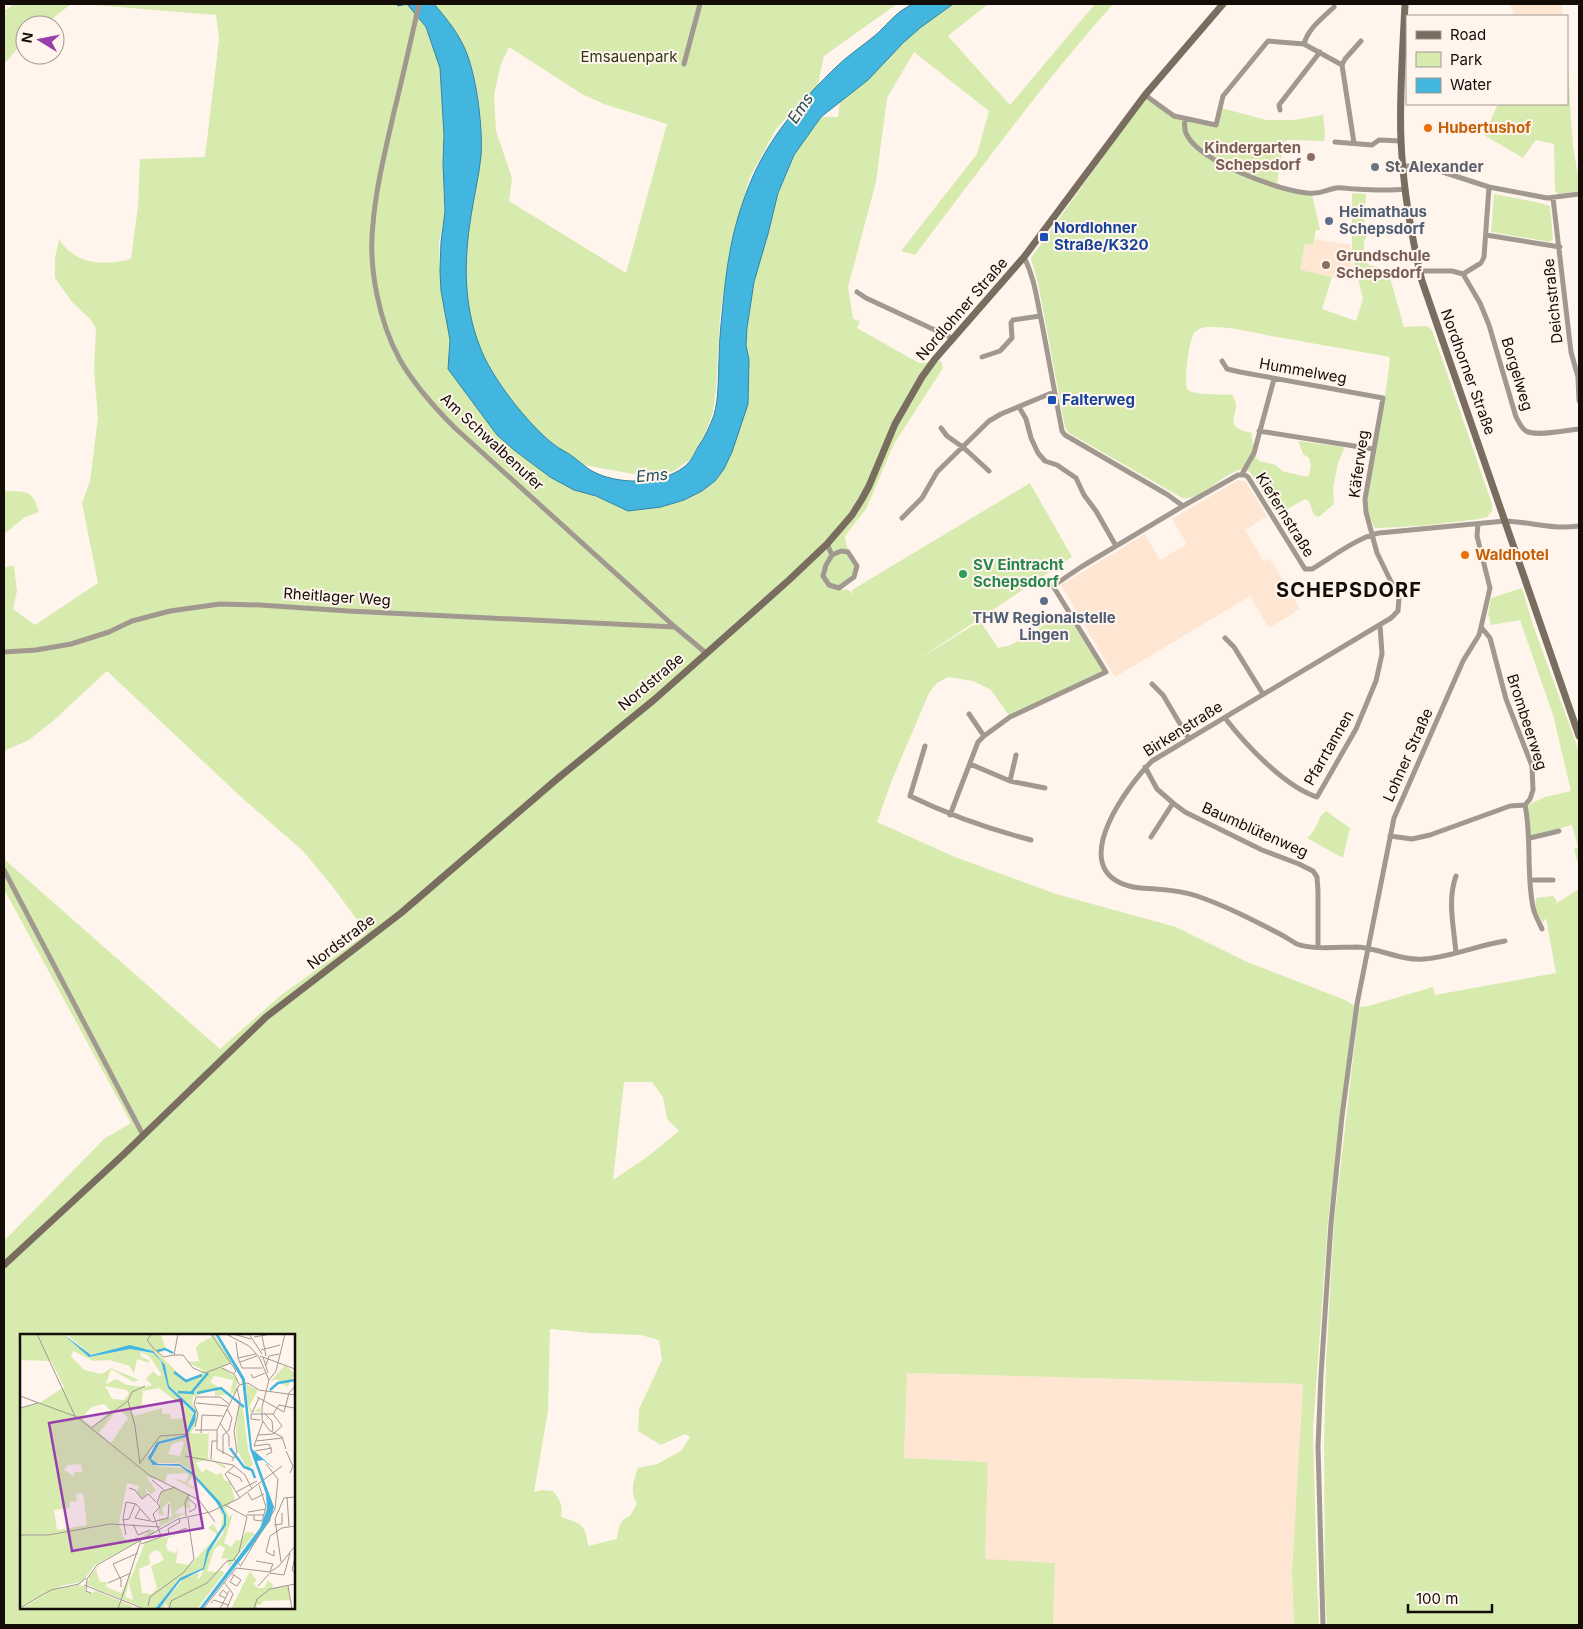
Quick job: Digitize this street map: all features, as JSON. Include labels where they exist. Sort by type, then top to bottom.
[{"type":"street","name":"Am Schwalbenufer","points":[[419,4],[378,187],[372,225],[372,244],[380,306],[385,326],[401,361],[426,397],[455,428],[675,628],[706,653]]},
{"type":"street","points":[[684,64],[700,4]]},
{"type":"street","name":"Nordlohner Straße","points":[[729,631],[789,580],[827,544],[852,515],[870,486],[899,417],[922,377],[952,338],[1024,257],[1145,96],[1222,4]]},
{"type":"street","name":"Nordhorner Straße","points":[[1404,4],[1401,141],[1405,189],[1420,271],[1433,318],[1480,447],[1579,736]]},
{"type":"street","points":[[1304,44],[1315,25],[1334,7]]},
{"type":"street","points":[[1145,96],[1174,116],[1216,125],[1223,96],[1268,41],[1304,44],[1342,65]]},
{"type":"street","points":[[1354,143],[1342,65],[1345,58],[1361,41]]},
{"type":"street","points":[[1280,110],[1279,105],[1320,52]]},
{"type":"street","points":[[1185,119],[1184,128],[1187,136],[1203,152],[1220,163],[1283,187],[1314,194],[1336,188],[1405,189]]},
{"type":"street","points":[[1335,142],[1372,145],[1378,140],[1401,141]]},
{"type":"street","points":[[1403,166],[1424,166],[1489,187],[1553,198],[1579,194]]},
{"type":"street","points":[[1420,271],[1452,270],[1463,274],[1481,263],[1484,257],[1489,187]]},
{"type":"street","name":"Deichstraße","points":[[1553,198],[1571,352],[1578,377],[1579,401]]},
{"type":"street","points":[[1486,235],[1560,247]]},
{"type":"street","points":[[1024,257],[1031,272],[1062,431],[1065,435],[1168,495],[1183,506]]},
{"type":"street","name":"Borgelweg","points":[[1463,274],[1480,303],[1489,325],[1520,424],[1526,431],[1531,433],[1579,428]]},
{"type":"street","points":[[857,292],[952,338]]},
{"type":"street","points":[[982,357],[1000,351],[1012,338],[1011,323],[1013,320],[1040,316]]},
{"type":"street","name":"Hummelweg","points":[[1222,361],[1227,369],[1383,398]]},
{"type":"street","points":[[1242,474],[1254,453],[1274,379]]},
{"type":"street","points":[[902,518],[922,498],[937,472],[995,417],[1054,392]]},
{"type":"street","name":"Käferweg","points":[[1373,534],[1366,512],[1365,500],[1383,398]]},
{"type":"street","points":[[1019,407],[1026,419],[1031,438],[1038,453],[1045,461],[1057,465],[1076,478],[1084,495],[1096,511],[1116,546]]},
{"type":"street","points":[[941,428],[947,436],[964,448],[988,471]]},
{"type":"street","points":[[1259,430],[1373,449]]},
{"type":"street","name":"Kiefernstraße","points":[[984,736],[1010,717],[1106,672],[1053,586],[1183,506],[1242,474],[1248,477],[1305,569],[1312,569],[1373,534],[1505,521],[1560,528],[1579,526]]},
{"type":"street","name":"Lohner Straße","points":[[1323,1625],[1318,1446],[1321,1375],[1331,1223],[1342,1116],[1357,1004],[1390,836],[1399,806],[1463,661],[1479,635],[1490,588],[1478,536],[1478,524]]},
{"type":"street","name":"Birkenstraße","points":[[1373,534],[1377,553],[1397,592],[1400,605],[1398,611],[1380,625],[1152,761],[1124,795],[1110,819],[1104,833],[1102,859],[1106,870],[1112,878],[1120,883],[1130,887],[1175,891],[1195,896],[1234,911],[1296,944],[1308,947],[1368,948],[1387,954],[1422,959],[1456,953],[1493,942],[1505,941]]},
{"type":"street","points":[[827,544],[832,555]]},
{"type":"street","points":[[841,551],[848,552],[857,566],[854,577],[838,588],[829,585],[823,576],[826,565],[832,555],[841,551]]},
{"type":"street","name":"Rheitlager Weg","points":[[4,652],[36,650],[71,644],[109,632],[132,620],[170,611],[220,604],[260,604],[348,611],[675,628]]},
{"type":"street","name":"Pfarrtannen","points":[[1225,718],[1243,740],[1270,766],[1301,789],[1317,797],[1356,729],[1376,681],[1382,654],[1380,625]]},
{"type":"street","name":"Brombeerweg","points":[[1481,627],[1490,638],[1506,699],[1532,766],[1533,790],[1530,799],[1525,805]]},
{"type":"street","name":"Nordstraße","points":[[4,1264],[266,1017],[401,913],[557,779],[655,699],[729,631]]},
{"type":"street","points":[[1225,638],[1234,647],[1263,694]]},
{"type":"street","points":[[1152,684],[1163,695],[1189,739]]},
{"type":"street","points":[[950,815],[978,742],[984,736],[969,714]]},
{"type":"street","points":[[925,746],[910,796],[950,815],[993,830],[1031,840]]},
{"type":"street","points":[[1010,781],[1016,755]]},
{"type":"street","points":[[970,764],[1010,781],[1045,788]]},
{"type":"street","name":"Baumblütenweg","points":[[1146,767],[1158,789],[1173,804],[1202,822],[1313,871],[1317,877],[1318,891],[1318,946]]},
{"type":"street","points":[[1151,837],[1173,804]]},
{"type":"street","points":[[1390,836],[1412,839],[1430,835],[1510,806],[1525,805],[1530,838],[1530,880],[1533,908],[1542,929]]},
{"type":"street","points":[[1530,838],[1559,832]]},
{"type":"street","points":[[4,870],[143,1135]]},
{"type":"street","points":[[1456,876],[1452,886],[1452,924],[1456,953]]},
{"type":"street","points":[[1530,880],[1553,880]]},
{"type":"shaded area","points":[[1510,4],[1562,4],[1563,15],[1515,15]]},
{"type":"shaded area","points":[[1315,239],[1350,245],[1355,281],[1300,271],[1305,244],[1313,245]]},
{"type":"shaded area","points":[[1238,480],[1245,481],[1267,516],[1245,530],[1264,562],[1270,558],[1300,609],[1269,628],[1250,596],[1115,677],[1061,585],[1145,534],[1160,560],[1187,544],[1172,519]]},
{"type":"shaded area","points":[[907,1373],[1303,1384],[1292,1571],[1294,1625],[1053,1625],[1055,1563],[985,1560],[988,1462],[904,1458]]},
{"type":"green space","points":[[15,4],[71,4],[57,15],[15,15],[15,51],[4,64],[4,11]]},
{"type":"green space","points":[[81,4],[407,4],[426,27],[440,68],[444,135],[445,211],[439,243],[441,291],[450,340],[448,369],[497,435],[514,450],[550,477],[574,490],[596,496],[628,511],[661,507],[684,500],[702,491],[715,481],[724,469],[732,452],[739,428],[749,360],[746,345],[749,311],[755,278],[778,193],[794,155],[821,117],[838,117],[840,101],[868,80],[921,27],[953,4],[988,4],[948,36],[1010,105],[1095,4],[1113,4],[1036,96],[915,255],[901,251],[977,154],[989,111],[914,52],[887,98],[876,182],[848,287],[853,319],[860,321],[857,328],[919,363],[941,361],[943,368],[894,444],[866,509],[845,536],[856,571],[841,587],[843,590],[847,589],[854,594],[852,590],[1030,483],[1072,557],[916,661],[980,621],[998,648],[1011,645],[1065,612],[1105,672],[1010,717],[991,690],[973,681],[948,677],[937,683],[929,693],[892,780],[877,822],[955,857],[1056,894],[1176,927],[1245,961],[1345,1000],[1355,1006],[1328,1221],[1313,1429],[1319,1625],[1294,1625],[1292,1571],[1303,1384],[907,1373],[904,1458],[988,1462],[985,1559],[1055,1563],[1053,1625],[4,1625],[4,1241],[104,1139],[131,1123],[4,889],[4,859],[220,1049],[280,996],[367,933],[302,850],[240,796],[107,671],[53,721],[29,740],[4,751],[4,567],[14,566],[17,591],[13,609],[35,625],[98,583],[82,503],[90,481],[98,418],[94,370],[96,329],[91,320],[72,302],[55,278],[55,259],[59,239],[66,248],[81,259],[100,263],[131,259],[138,206],[140,159],[205,157],[219,39],[216,15]],"holes":[[[624,1082],[652,1082],[663,1097],[667,1119],[679,1131],[647,1157],[613,1180]],[[550,1329],[641,1335],[659,1340],[662,1360],[639,1409],[638,1431],[661,1445],[685,1434],[690,1437],[681,1451],[657,1464],[638,1468],[633,1490],[637,1503],[630,1516],[624,1519],[620,1525],[617,1539],[588,1546],[584,1529],[578,1523],[561,1517],[562,1509],[553,1491],[543,1490],[534,1492],[548,1411]]]},
{"type":"green space","name":"Emsauenpark","points":[[434,4],[897,4],[824,56],[818,84],[776,129],[749,179],[731,244],[720,317],[713,411],[707,430],[691,459],[674,471],[651,477],[583,465],[552,443],[534,427],[502,388],[483,357],[474,332],[465,277],[468,234],[480,160],[481,128],[479,102],[471,65],[464,47],[453,28]],"holes":[[[509,47],[582,94],[604,104],[667,124],[626,273],[509,201],[512,178],[496,131],[494,95],[501,64]]]},
{"type":"green space","points":[[1568,74],[1573,145],[1579,191],[1558,194],[1555,191],[1554,144],[1536,140],[1523,158],[1484,135],[1498,105],[1568,105]]},
{"type":"green space","points":[[1145,98],[1172,113],[1218,124],[1222,108],[1266,120],[1293,120],[1323,115],[1324,141],[1288,140],[1284,142],[1277,182],[1282,187],[1312,194],[1320,230],[1316,230],[1313,245],[1305,244],[1300,270],[1332,277],[1322,309],[1356,321],[1363,299],[1352,254],[1352,193],[1366,194],[1364,223],[1368,233],[1364,242],[1364,260],[1369,265],[1384,269],[1390,278],[1404,327],[1427,326],[1432,330],[1492,504],[1492,511],[1487,517],[1431,525],[1375,528],[1368,509],[1368,490],[1390,357],[1230,328],[1202,328],[1193,335],[1187,363],[1186,380],[1188,390],[1202,394],[1232,395],[1236,408],[1234,423],[1241,430],[1252,433],[1256,458],[1260,461],[1276,465],[1282,471],[1307,477],[1311,466],[1309,458],[1303,454],[1298,441],[1343,447],[1333,489],[1334,504],[1319,517],[1314,515],[1309,501],[1305,499],[1277,515],[1250,472],[1245,469],[1229,474],[1198,495],[1182,498],[1069,433],[1065,427],[1038,283],[1031,258]]},
{"type":"green space","points":[[1494,194],[1550,206],[1553,239],[1550,242],[1491,232]]},
{"type":"green space","points":[[4,491],[18,491],[31,495],[39,512],[25,517],[4,534]]},
{"type":"green space","points":[[1522,588],[1533,625],[1579,751],[1579,869],[1574,849],[1578,847],[1572,825],[1531,836],[1528,805],[1545,797],[1571,791],[1553,715],[1520,620],[1491,625],[1488,614],[1491,598]]},
{"type":"green space","points":[[1326,811],[1350,828],[1343,858],[1307,838]]},
{"type":"green space","points":[[1579,889],[1579,1625],[1327,1625],[1325,1597],[1324,1441],[1326,1363],[1334,1223],[1359,1007],[1433,987],[1435,995],[1556,973],[1546,918],[1543,923],[1535,909],[1536,898],[1553,896],[1557,901],[1555,904]]},
{"type":"water","name":"Ems","points":[[920,3],[953,4],[920,28],[868,80],[821,117],[794,155],[778,193],[754,282],[746,345],[749,360],[748,404],[732,452],[724,469],[715,481],[702,491],[684,500],[661,507],[628,511],[596,496],[574,490],[550,477],[497,435],[448,369],[450,340],[441,291],[440,271],[445,211],[444,135],[440,68],[426,27],[407,4],[434,4],[461,40],[474,77],[480,118],[481,156],[469,232],[466,282],[470,315],[485,359],[492,372],[521,412],[555,445],[590,470],[602,476],[626,481],[639,481],[663,477],[674,473],[686,465],[703,439],[712,419],[718,395],[720,335],[728,260],[738,216],[748,188],[771,142],[791,115],[815,88],[839,64],[876,35],[902,10]]},
{"type":"place","name":"Hubertushof","points":[[1428,128]]},
{"type":"place","name":"Kindergarten Schepsdorf","points":[[1311,157]]},
{"type":"place","name":"St. Alexander","points":[[1375,167]]},
{"type":"place","name":"Heimathaus Schepsdorf","points":[[1329,221]]},
{"type":"place","name":"Nordlohner Straße/K320","points":[[1044,237]]},
{"type":"place","name":"Grundschule Schepsdorf","points":[[1326,265]]},
{"type":"place","name":"Falterweg","points":[[1052,400]]},
{"type":"place","name":"Waldhotel","points":[[1465,555]]},
{"type":"place","name":"SV Eintracht Schepsdorf","points":[[963,574]]},
{"type":"place","name":"THW Regionalstelle Lingen","points":[[1044,601]]},
{"type":"district","name":"SCHEPSDORF","points":[[1349,590]]}]
